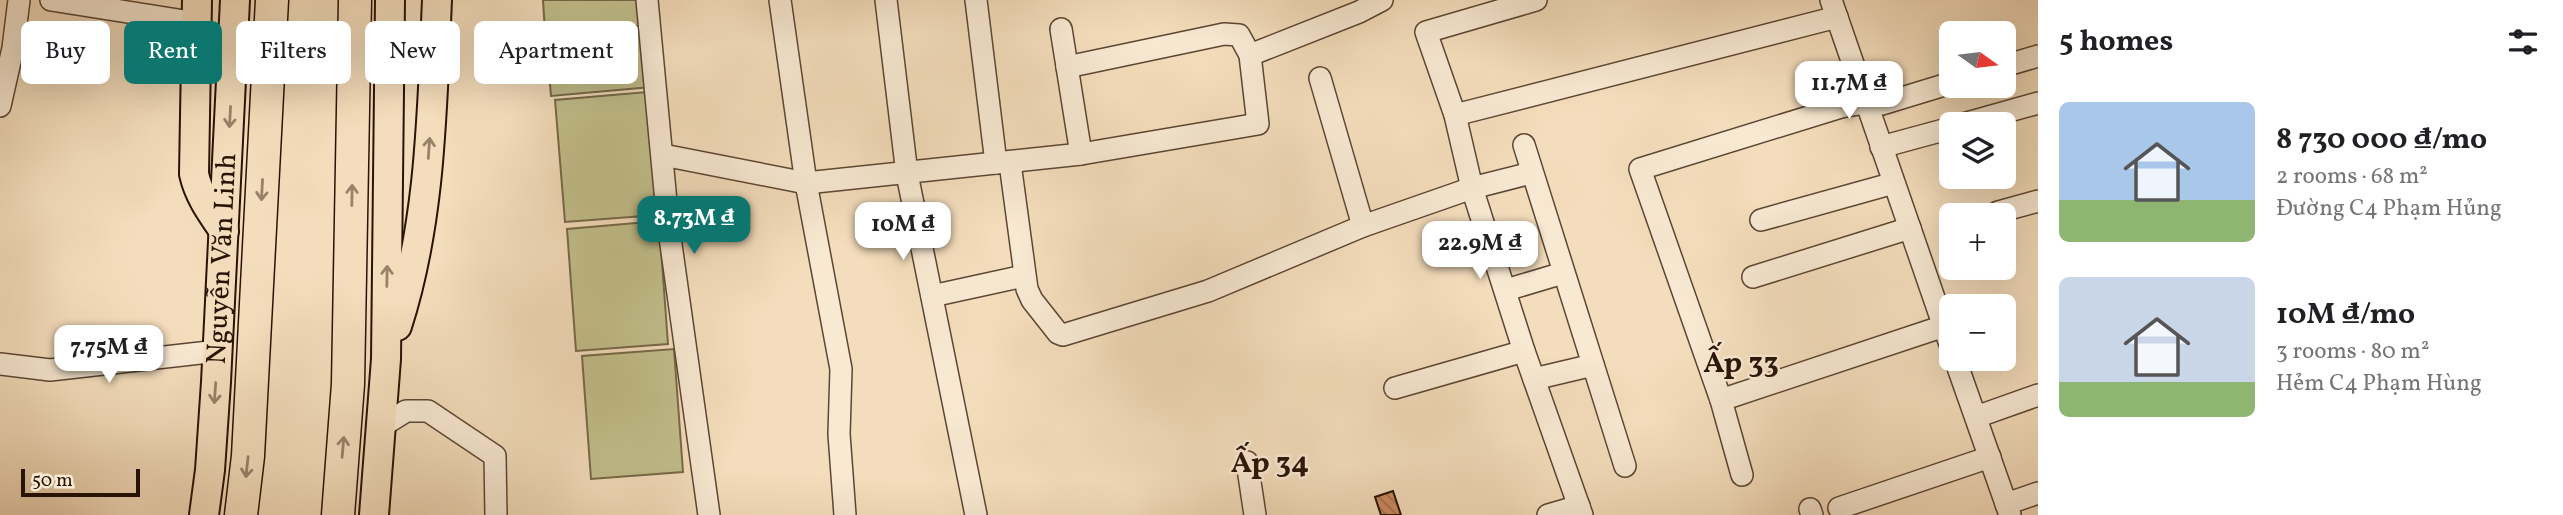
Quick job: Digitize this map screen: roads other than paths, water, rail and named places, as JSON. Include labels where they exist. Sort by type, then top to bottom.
[{"type":"highway","name":"Nguyễn Văn Linh","points":[[241,515],[248,456],[272,0]]},
{"type":"highway","points":[[338,515],[348,384],[355,0]]},
{"type":"main road","name":"Nguyễn Văn Linh","points":[[204,515],[210,470],[218,351],[235,0]]},
{"type":"main road","points":[[374,515],[383,426],[386,359],[390,0]]},
{"type":"main road","points":[[386,359],[404,305],[427,181],[437,0]]},
{"type":"main road","points":[[197,12],[194,173],[204,202],[224,231]]},
{"type":"street","points":[[0,106],[13,48],[19,0]]},
{"type":"street","points":[[51,0],[197,12]]},
{"type":"street","points":[[648,0],[668,223],[704,515]]},
{"type":"street","points":[[780,0],[806,184],[841,369],[839,434],[845,515]]},
{"type":"street","points":[[886,0],[907,174],[976,515]]},
{"type":"street","points":[[976,0],[1024,276],[1032,300],[1058,333],[1063,335],[1208,291],[1363,226],[1472,188],[1531,173]]},
{"type":"street","points":[[1250,55],[1359,12],[1382,0]]},
{"type":"street","points":[[1536,0],[1426,32],[1455,116],[1472,188],[1524,351],[1581,510],[1548,515]]},
{"type":"street","points":[[1455,116],[1834,8],[1939,312]]},
{"type":"street","points":[[1061,29],[1081,154]]},
{"type":"street","points":[[663,155],[806,184],[1081,154],[1258,124],[1250,55],[1239,34],[1224,34],[1067,67]]},
{"type":"street","points":[[2016,62],[2038,56]]},
{"type":"street","points":[[1320,78],[1363,226]]},
{"type":"street","points":[[1742,475],[1721,400],[1640,169],[1841,107],[1865,103],[1882,104],[1939,87]]},
{"type":"street","points":[[2006,112],[2038,103]]},
{"type":"street","points":[[1881,147],[1939,131]]},
{"type":"street","points":[[1524,145],[1625,466]]},
{"type":"street","points":[[1761,220],[1894,183]]},
{"type":"street","points":[[2016,207],[2038,201]]},
{"type":"street","points":[[1753,277],[1909,228]]},
{"type":"street","points":[[1506,290],[1563,273]]},
{"type":"street","points":[[932,296],[1024,276]]},
{"type":"street","points":[[1721,400],[1939,328]]},
{"type":"street","points":[[0,363],[50,370],[218,351]]},
{"type":"street","points":[[1395,388],[1524,351]]},
{"type":"street","points":[[1534,379],[1592,365]]},
{"type":"street","points":[[1959,371],[2008,509],[2038,493]]},
{"type":"street","points":[[1976,416],[2038,395]]},
{"type":"street","points":[[383,426],[406,411],[428,411],[495,456],[496,515]]},
{"type":"street","points":[[1839,508],[1990,457]]},
{"type":"street","points":[[1247,462],[1255,515]]},
{"type":"district","name":"Ấp 33","points":[[1741,364]]},
{"type":"district","name":"Ấp 34","points":[[1270,464]]}]
